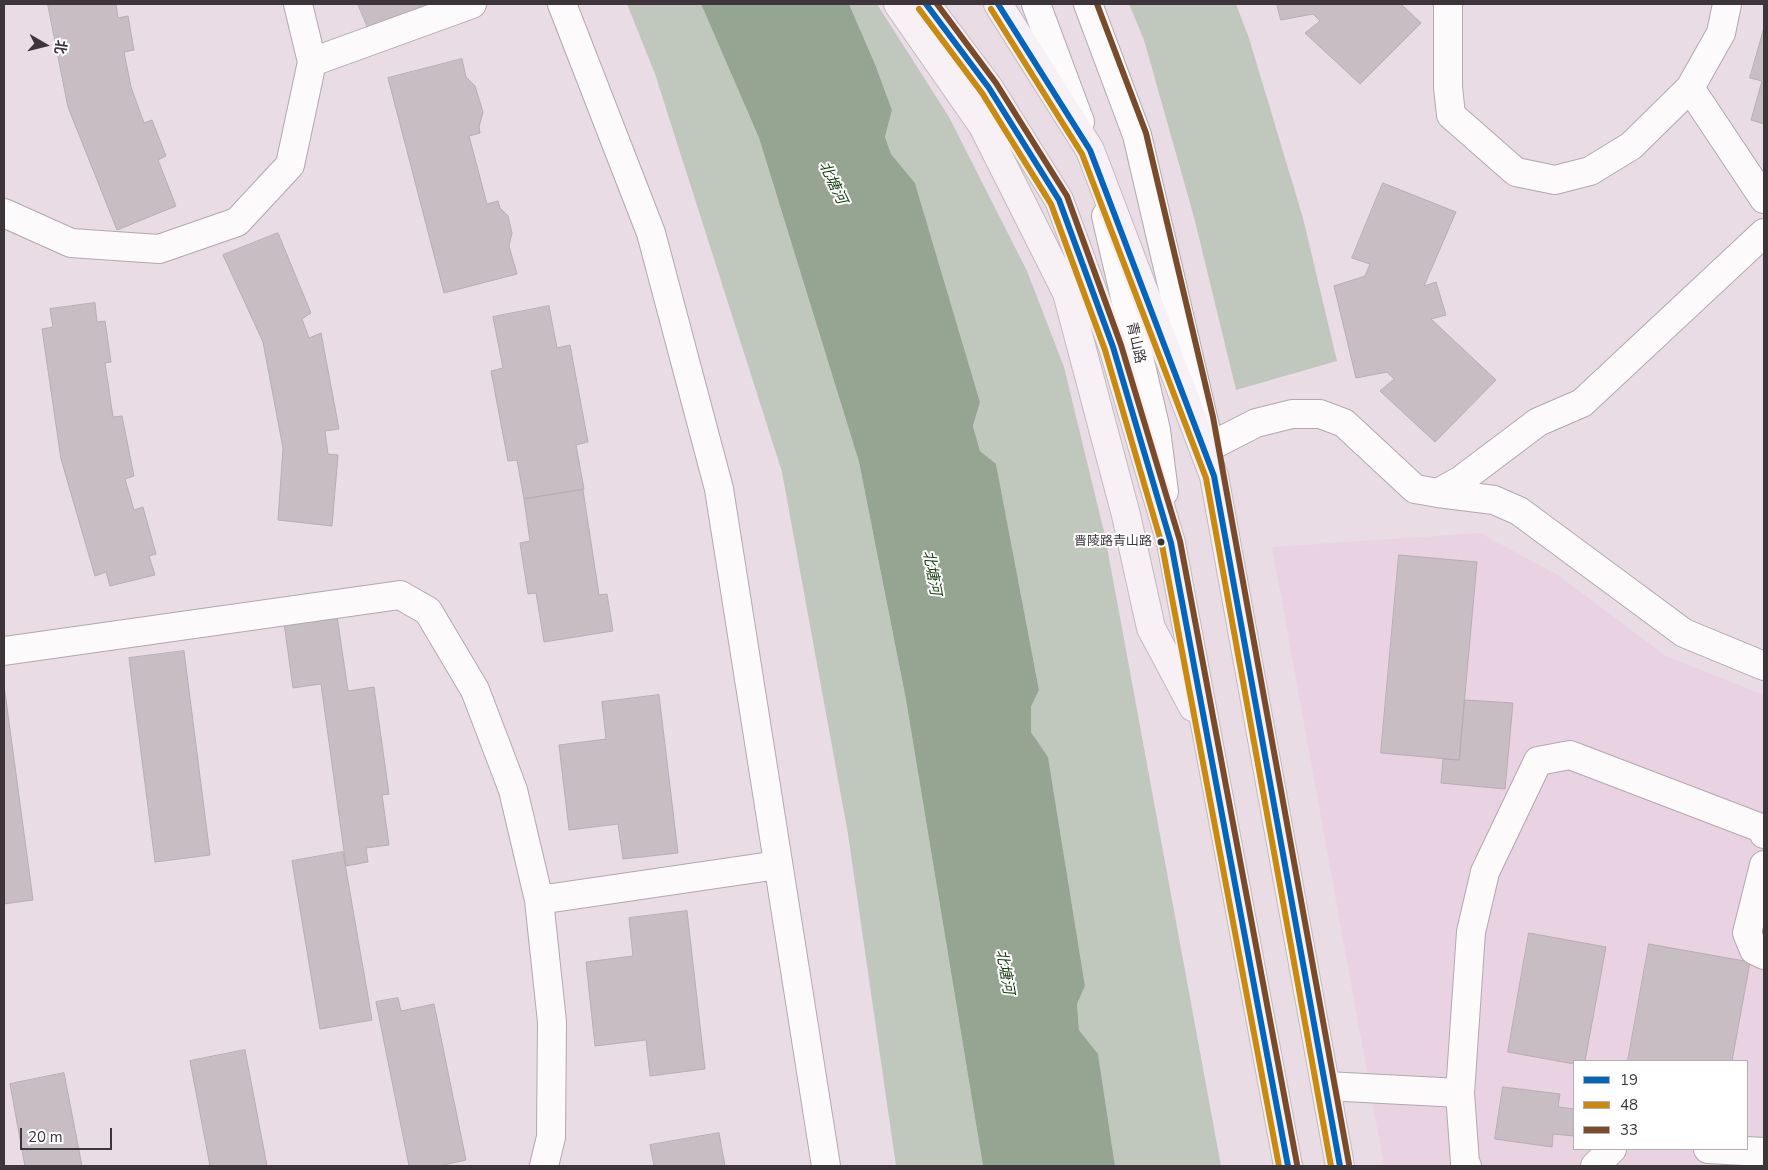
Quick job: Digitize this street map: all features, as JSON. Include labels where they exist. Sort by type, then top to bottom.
[{"type":"main road","points":[[898,4],[983,126],[1067,293],[1126,515],[1151,628],[1206,732]]},
{"type":"main road","points":[[926,4],[989,88],[1059,200],[1113,347],[1171,543],[1288,1166]]},
{"type":"main road","points":[[998,4],[1090,150],[1214,476],[1340,1166]]},
{"type":"street","points":[[4,213],[71,243],[159,249],[238,222],[290,166],[312,62],[298,4]]},
{"type":"street","points":[[312,62],[469,4]]},
{"type":"street","points":[[562,4],[651,233],[718,489],[826,1166]]},
{"type":"street","name":"青山路","points":[[1036,4],[1090,150],[1156,430],[1171,543]]},
{"type":"street","points":[[1088,4],[1137,135],[1204,419],[1214,476]]},
{"type":"street","points":[[1448,4],[1448,87],[1452,114],[1516,172],[1555,180],[1590,172],[1631,146],[1690,88],[1721,34],[1727,4]]},
{"type":"street","points":[[1690,88],[1764,199]]},
{"type":"street","points":[[1438,492],[1462,480],[1538,422],[1582,403],[1764,233]]},
{"type":"street","points":[[1209,447],[1256,423],[1292,414],[1320,414],[1344,423],[1415,488],[1494,500],[1519,511],[1684,633],[1764,666]]},
{"type":"street","points":[[4,651],[400,595],[428,611],[475,690],[513,790],[539,900],[552,1022],[551,1137],[544,1166]]},
{"type":"street","points":[[1467,1166],[1465,1163],[1460,1092],[1471,932],[1485,872],[1538,761],[1570,755],[1762,828],[1764,834]]},
{"type":"street","points":[[539,900],[778,865]]},
{"type":"street","points":[[1764,865],[1747,933],[1754,950],[1764,954]]},
{"type":"street","points":[[1326,1086],[1460,1092]]},
{"type":"street","points":[[1595,1166],[1611,1150]]},
{"type":"street","points":[[1727,1150],[1764,1152]]},
{"type":"shaded area","points":[[627,4],[701,4],[759,138],[859,462],[906,700],[983,1166],[896,1166],[848,834],[782,472],[655,74]]},
{"type":"shaded area","points":[[849,4],[877,4],[949,117],[1027,271],[1064,367],[1105,536],[1221,1166],[1115,1166],[1098,1055],[1079,1030],[1077,1004],[1085,986],[1048,758],[1031,732],[1031,707],[1039,690],[996,465],[980,451],[973,426],[980,402],[915,183],[891,154],[885,137],[892,110],[875,64]]},
{"type":"shaded area","points":[[1129,4],[1236,4],[1249,38],[1303,218],[1337,361],[1236,390],[1195,221],[1144,40]]},
{"type":"shaded area","points":[[1480,533],[1558,575],[1666,656],[1764,695],[1764,1166],[1384,1166],[1272,547]]},
{"type":"water","name":"北塘河","points":[[701,4],[849,4],[875,64],[892,110],[885,137],[891,154],[915,183],[980,402],[973,426],[980,451],[996,464],[1039,690],[1031,707],[1031,732],[1048,757],[1085,986],[1077,1004],[1079,1030],[1098,1054],[1115,1166],[983,1166],[906,700],[859,462],[759,138]]},
{"type":"building","points":[[48,4],[116,4],[118,18],[128,16],[134,50],[124,52],[131,87],[144,123],[152,120],[166,156],[158,160],[176,206],[117,230],[68,107]]},
{"type":"building","points":[[358,4],[430,4],[369,30]]},
{"type":"building","points":[[1277,4],[1401,4],[1421,23],[1360,84],[1305,33],[1320,21],[1313,14],[1281,20]]},
{"type":"building","points":[[1764,28],[1764,124],[1751,120],[1762,81],[1750,78]]},
{"type":"building","points":[[462,59],[466,77],[475,86],[483,112],[479,127],[480,133],[469,136],[487,204],[498,201],[500,208],[508,216],[512,233],[509,246],[517,274],[444,293],[388,78]]},
{"type":"building","points":[[1383,183],[1456,212],[1424,286],[1436,282],[1446,315],[1431,319],[1496,380],[1435,442],[1380,391],[1394,379],[1387,372],[1356,378],[1334,286],[1365,276],[1370,264],[1352,258]]},
{"type":"building","points":[[278,233],[311,313],[302,319],[309,338],[321,333],[339,429],[325,431],[328,454],[338,455],[332,526],[278,520],[283,448],[263,342],[223,255]]},
{"type":"building","points":[[95,303],[97,322],[105,321],[111,362],[105,363],[113,417],[122,416],[134,476],[125,479],[134,510],[143,507],[156,554],[149,556],[155,575],[110,586],[106,572],[95,576],[61,459],[42,329],[53,327],[50,309]]},
{"type":"building","points":[[549,306],[557,348],[570,345],[588,442],[576,445],[584,489],[524,499],[517,460],[508,461],[491,371],[503,368],[493,317]]},
{"type":"building","points":[[583,490],[599,595],[607,594],[613,631],[544,642],[536,593],[528,594],[520,543],[530,541],[524,499]]},
{"type":"building","points":[[1399,555],[1477,562],[1459,760],[1381,753]]},
{"type":"building","points":[[337,616],[348,691],[374,687],[389,794],[382,795],[389,845],[366,848],[368,862],[346,866],[321,684],[293,688],[284,623]]},
{"type":"building","points":[[184,651],[210,855],[155,862],[129,658]]},
{"type":"building","points":[[4,685],[33,900],[4,904]]},
{"type":"building","points":[[659,695],[678,853],[623,859],[618,824],[569,830],[559,745],[606,739],[602,702]]},
{"type":"building","points":[[1465,700],[1513,703],[1505,789],[1441,783],[1443,759],[1459,760]]},
{"type":"building","points":[[343,852],[372,1020],[320,1029],[292,861]]},
{"type":"building","points":[[687,911],[705,1069],[650,1076],[646,1040],[595,1046],[586,962],[633,956],[629,918]]},
{"type":"building","points":[[1529,933],[1606,947],[1585,1060],[1573,1060],[1573,1064],[1508,1052]]},
{"type":"building","points":[[1649,944],[1750,962],[1732,1060],[1628,1060]]},
{"type":"building","points":[[398,998],[401,1011],[434,1004],[466,1160],[439,1166],[409,1166],[376,1002]]},
{"type":"building","points":[[245,1050],[267,1166],[210,1166],[190,1061]]},
{"type":"building","points":[[64,1073],[82,1166],[25,1166],[10,1084]]},
{"type":"building","points":[[1503,1087],[1560,1094],[1558,1107],[1573,1109],[1573,1136],[1553,1134],[1552,1147],[1495,1139]]},
{"type":"building","points":[[719,1133],[725,1166],[654,1166],[650,1145]]},
{"type":"transit line","name":"19","points":[[926,4],[989,88],[1059,200],[1113,347],[1171,543],[1288,1166]]},
{"type":"transit line","name":"33","points":[[937,4],[996,83],[1067,196],[1121,345],[1180,541],[1297,1164]]},
{"type":"transit line","name":"19","points":[[998,4],[1090,150],[1214,476],[1340,1166]]},
{"type":"transit line","name":"33","points":[[1097,4],[1146,133],[1213,417],[1349,1164]]},
{"type":"transit line","name":"48","points":[[919,9],[982,93],[1051,204],[1105,350],[1162,545],[1279,1166]]},
{"type":"transit line","name":"48","points":[[991,9],[1082,154],[1206,478],[1331,1166]]},
{"type":"place","name":"晋陵路青山路","points":[[1161,542]]}]
